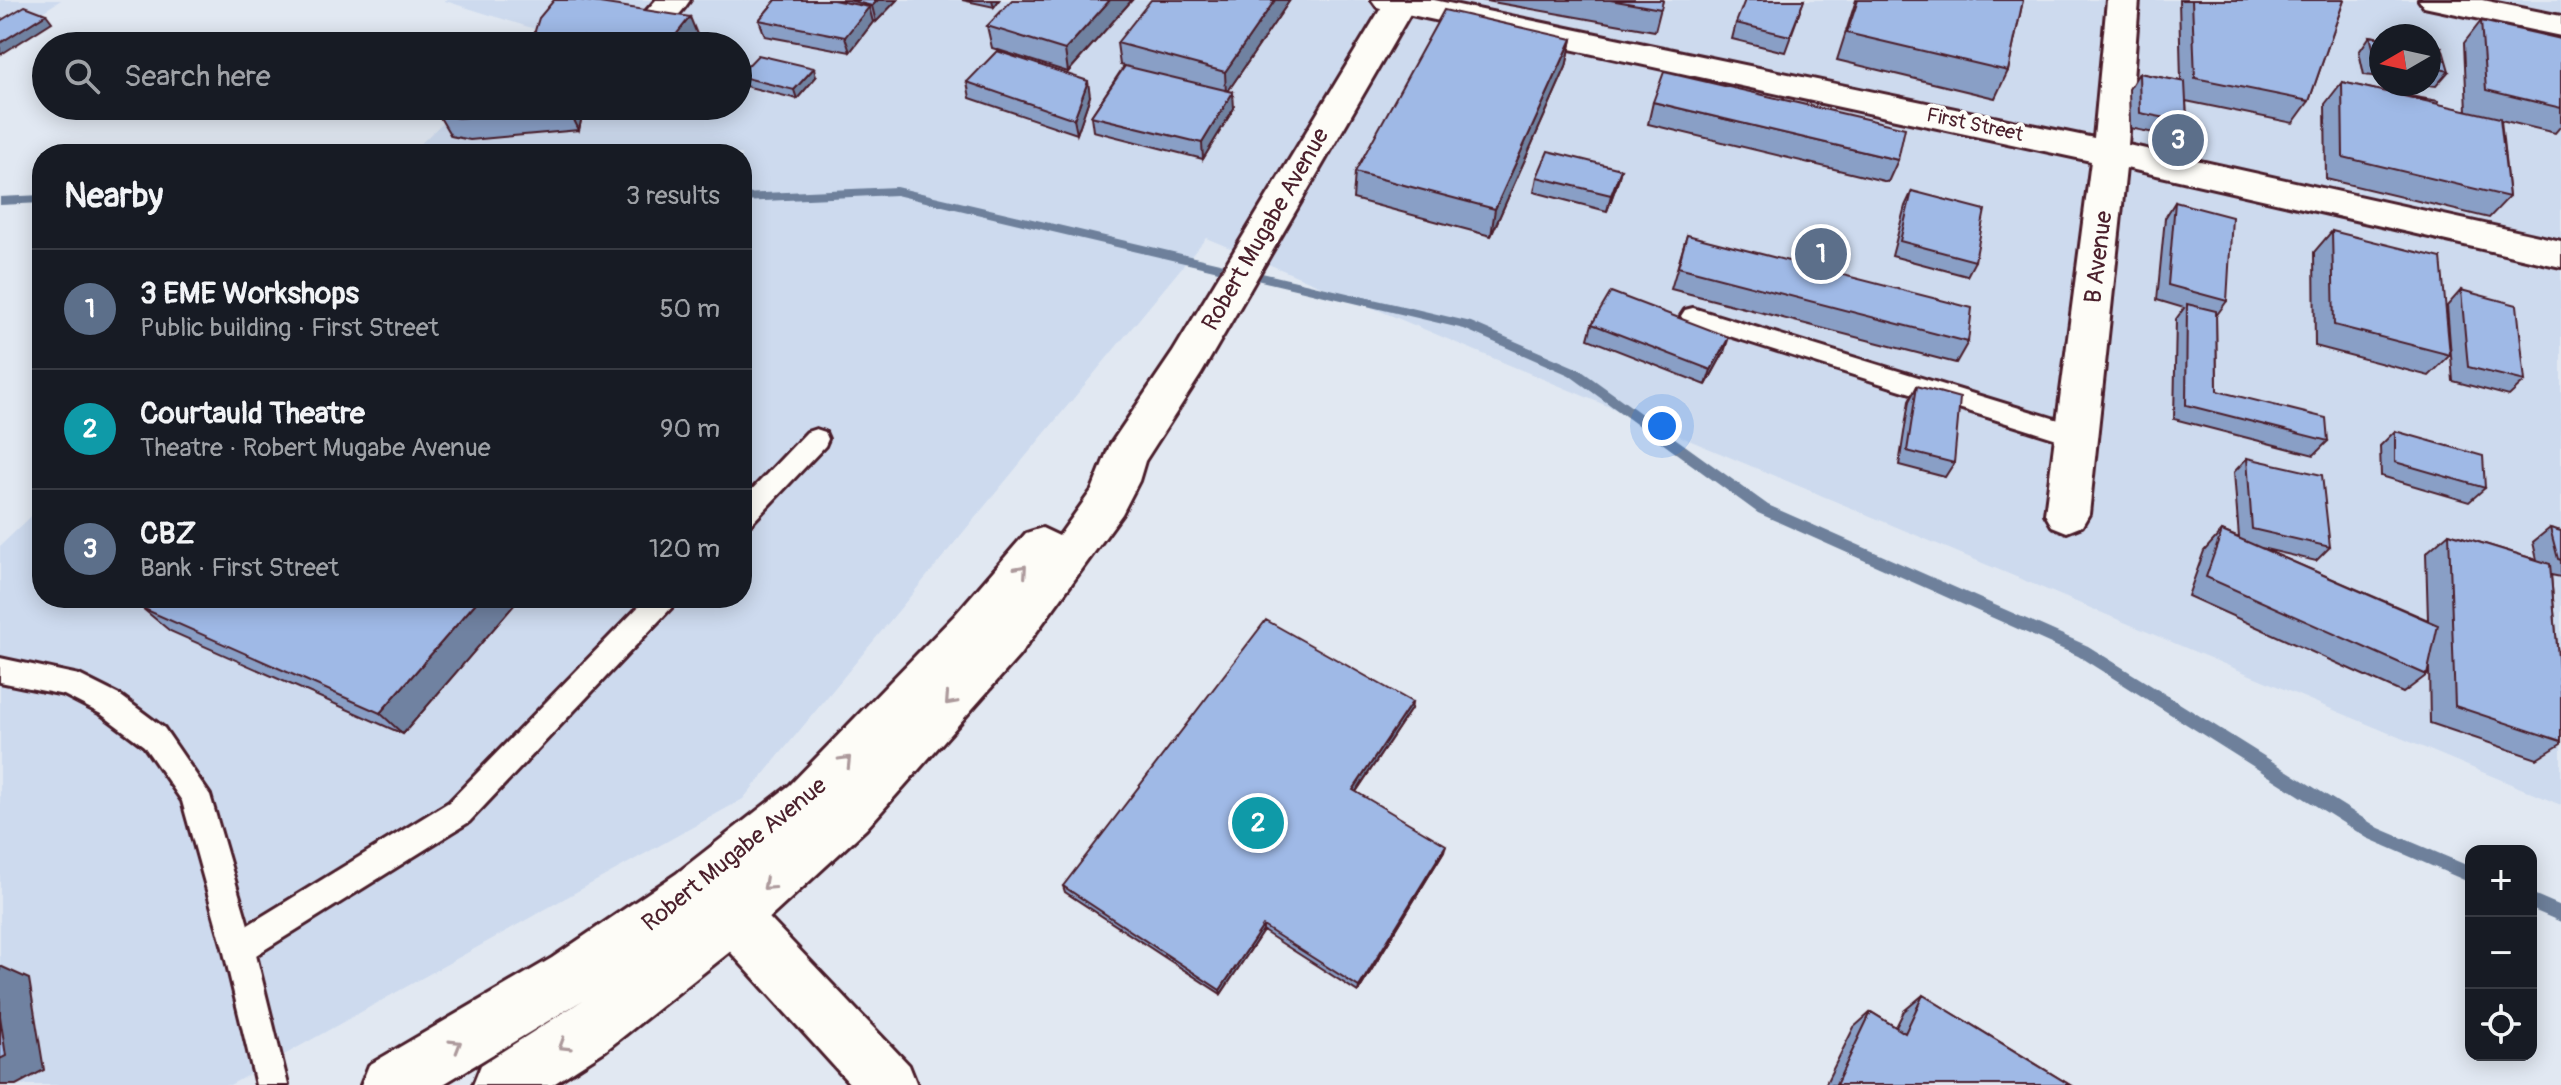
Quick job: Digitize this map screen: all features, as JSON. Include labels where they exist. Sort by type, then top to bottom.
[{"type":"main road","name":"B Avenue","points":[[2067,514],[2110,153],[2123,0]]},
{"type":"main road","points":[[2435,0],[2561,26]]},
{"type":"main road","name":"First Street","points":[[1397,1],[2110,153],[2561,254]]},
{"type":"main road","name":"Robert Mugabe Avenue","points":[[389,1085],[571,977],[714,905],[848,813],[1003,642],[1080,542],[1107,502],[1118,481],[1125,457],[1187,363],[1397,1]]},
{"type":"main road","points":[[714,905],[889,1085]]},
{"type":"main road","name":"Robert Mugabe Avenue","points":[[501,1085],[587,1031],[714,905]]},
{"type":"lane","points":[[1693,316],[2076,435]]},
{"type":"lane","points":[[752,506],[816,439]]},
{"type":"lane","points":[[239,948],[459,812],[654,608]]},
{"type":"lane","points":[[0,670],[69,684],[111,705],[154,737],[195,795],[239,948],[272,1085]]},
{"type":"shaded area","points":[[0,0],[61,0],[0,39]]},
{"type":"shaded area","points":[[442,0],[2561,0],[2561,805],[1206,238],[743,799],[230,1085],[0,1085],[0,546],[32,516],[32,608],[752,608],[752,144],[420,144],[445,120],[752,120],[752,32],[536,32],[538,30]]},
{"type":"building","points":[[554,0],[580,0],[690,17],[678,32],[535,32],[539,18]]},
{"type":"building","points":[[776,0],[833,0],[869,7],[845,37],[759,20]]},
{"type":"building","points":[[848,0],[878,0],[872,6]]},
{"type":"building","points":[[1012,0],[1110,0],[1065,50],[987,26]]},
{"type":"building","points":[[1151,0],[1275,0],[1225,72],[1117,43]]},
{"type":"building","points":[[1610,0],[1663,0],[1661,9]]},
{"type":"building","points":[[1745,0],[1804,0],[1790,36],[1736,23]]},
{"type":"building","points":[[1858,0],[2023,0],[2008,71],[1847,33]]},
{"type":"building","points":[[2192,0],[2344,0],[2309,101],[2195,78]]},
{"type":"building","points":[[25,6],[46,14],[0,43],[0,21]]},
{"type":"building","points":[[1444,10],[1572,39],[1495,209],[1355,172]]},
{"type":"building","points":[[2481,21],[2561,39],[2561,108],[2486,90]]},
{"type":"building","points":[[2441,47],[2442,47],[2449,71],[2441,69]]},
{"type":"building","points":[[997,51],[1088,81],[1074,119],[967,82]]},
{"type":"building","points":[[758,55],[814,68],[794,90],[752,80],[752,61]]},
{"type":"building","points":[[1125,66],[1233,92],[1202,143],[1091,116]]},
{"type":"building","points":[[1664,72],[1905,128],[1898,160],[1653,102]]},
{"type":"building","points":[[2139,73],[2185,82],[2187,122],[2140,113]]},
{"type":"building","points":[[2342,82],[2369,88],[2369,96],[2403,96],[2500,118],[2509,197],[2343,157]]},
{"type":"building","points":[[2404,96],[2438,101],[2439,104]]},
{"type":"building","points":[[1548,151],[1621,169],[1611,195],[1537,177]]},
{"type":"building","points":[[1912,191],[1985,210],[1975,261],[1900,241]]},
{"type":"building","points":[[2175,202],[2232,217],[2227,301],[2168,285]]},
{"type":"building","points":[[2332,231],[2441,258],[2450,355],[2334,325]]},
{"type":"building","points":[[1687,235],[1972,308],[1968,342],[1678,267]]},
{"type":"building","points":[[2461,290],[2517,305],[2525,381],[2468,367]]},
{"type":"building","points":[[1611,292],[1729,337],[1711,370],[1592,324]]},
{"type":"building","points":[[2187,304],[2216,311],[2217,391],[2326,418],[2328,441],[2186,405]]},
{"type":"building","points":[[1917,386],[1960,398],[1954,463],[1907,451]]},
{"type":"building","points":[[2395,431],[2483,456],[2485,488],[2395,462]]},
{"type":"building","points":[[2247,458],[2322,475],[2330,547],[2252,529]]},
{"type":"building","points":[[2550,528],[2561,531],[2561,560],[2558,559]]},
{"type":"building","points":[[2222,531],[2438,625],[2427,675],[2206,577]]},
{"type":"building","points":[[2449,533],[2550,564],[2561,693],[2561,741],[2455,706]]},
{"type":"building","points":[[142,608],[471,608],[380,713]]},
{"type":"building","points":[[1266,620],[1412,702],[1353,790],[1446,845],[1359,987],[1263,926],[1220,990],[1063,886]]},
{"type":"building","points":[[1923,995],[2070,1085],[1836,1085],[1871,1012],[1905,1033]]},
{"type":"building","points":[[0,1016],[6,1056],[0,1059]]},
{"type":"waterway","points":[[752,198],[896,191],[1467,325],[1574,372],[1763,509],[2083,651],[2373,833],[2465,872]]},
{"type":"waterway","points":[[0,201],[32,199]]},
{"type":"waterway","points":[[2537,904],[2561,914]]},
{"type":"place","name":"CBZ","points":[[2178,140]]},
{"type":"place","name":"3 EME Workshops","points":[[1821,254]]},
{"type":"place","name":"Courtauld Theatre","points":[[1258,823]]}]
